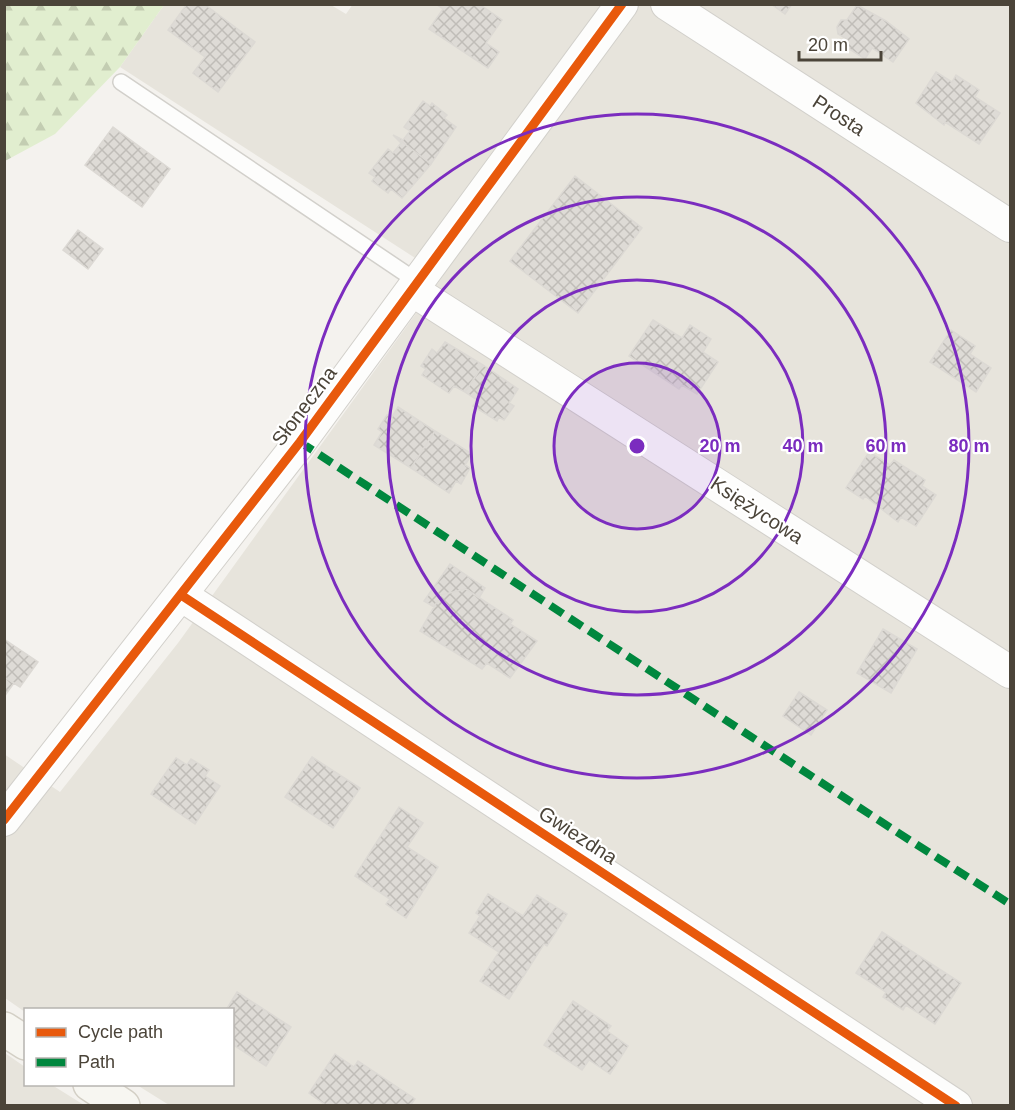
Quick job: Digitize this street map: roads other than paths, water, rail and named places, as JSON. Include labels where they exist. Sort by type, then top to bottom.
[{"type":"street","name":"Słoneczna","points":[[4,820],[300,442],[622,4]]},
{"type":"street","name":"Prosta","points":[[667,4],[1011,226]]},
{"type":"street","name":"Księżycowa","points":[[415,286],[1011,672]]},
{"type":"street","name":"Gwiezdna","points":[[181,595],[956,1106]]},
{"type":"street","points":[[4,1029],[24,1042]]},
{"type":"street","points":[[93,1086],[123,1106]]},
{"type":"lane","points":[[121,82],[415,286]]}]
